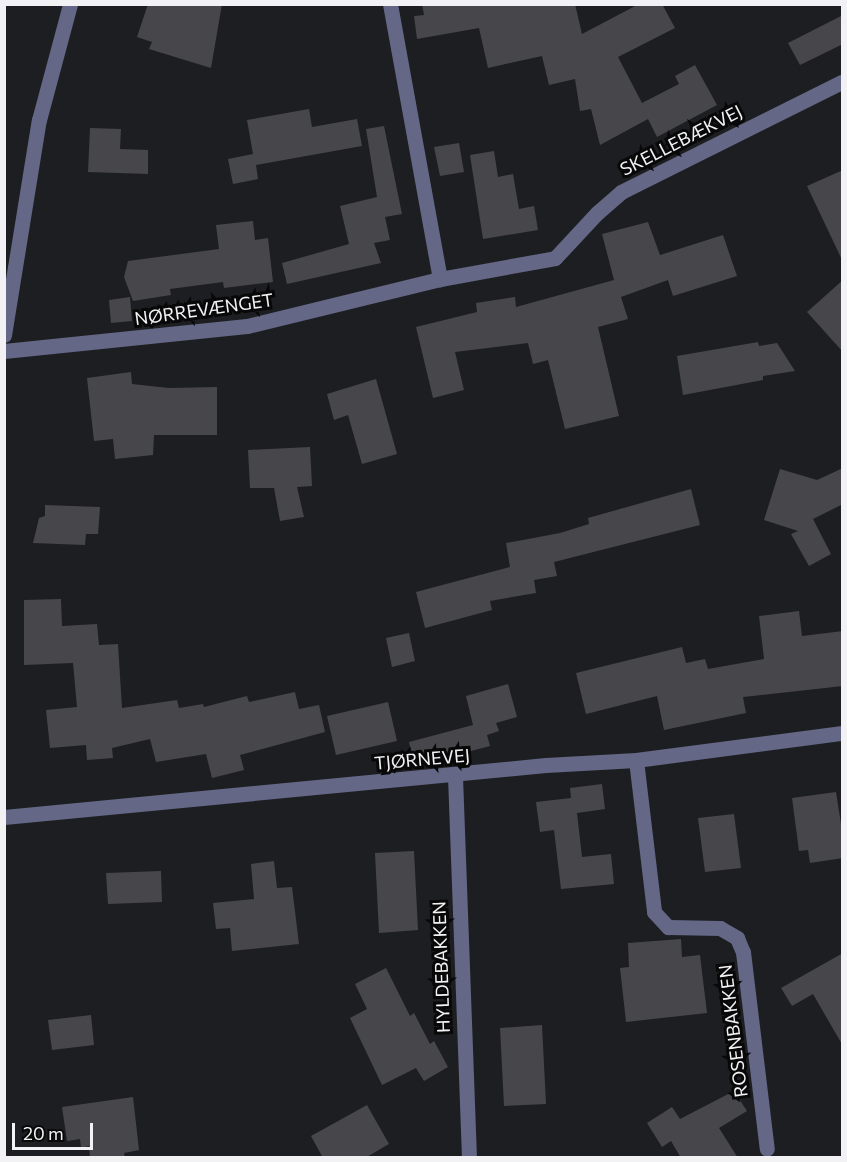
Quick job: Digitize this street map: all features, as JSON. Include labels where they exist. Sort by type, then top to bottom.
[{"type":"street","points":[[4,335],[39,120],[70,4]]},
{"type":"street","points":[[390,4],[440,279]]},
{"type":"street","name":"SKELLEBÆKVEJ","points":[[555,258],[597,213],[621,192],[843,82]]},
{"type":"street","name":"NØRREVÆNGET","points":[[4,351],[247,327],[440,279],[555,258]]},
{"type":"street","name":"TJØRNEVEJ","points":[[4,817],[455,776],[546,765],[636,760],[843,733]]},
{"type":"street","name":"ROSENBAKKEN","points":[[636,760],[654,912],[668,927],[720,928],[737,939],[743,952],[766,1149]]},
{"type":"street","name":"HYLDEBAKKEN","points":[[455,776],[469,1158]]},
{"type":"building","points":[[148,4],[222,4],[211,68],[149,49],[152,42],[137,37]]},
{"type":"building","points":[[422,4],[575,4],[582,34],[639,4],[662,4],[675,28],[618,57],[642,103],[679,84],[675,76],[695,65],[717,105],[657,137],[648,119],[600,145],[591,109],[580,111],[575,79],[549,85],[542,56],[488,68],[479,28],[417,39],[414,16],[424,15]]},
{"type":"building","points":[[843,15],[843,44],[800,65],[788,43]]},
{"type":"building","points":[[309,109],[312,127],[357,119],[362,146],[256,165],[258,179],[233,184],[228,159],[253,154],[247,120]]},
{"type":"building","points":[[384,126],[402,214],[385,217],[390,240],[374,243],[381,263],[287,284],[282,263],[349,244],[340,206],[377,197],[366,129]]},
{"type":"building","points":[[90,128],[121,129],[120,149],[148,150],[148,174],[88,172]]},
{"type":"building","points":[[459,143],[464,172],[440,176],[434,147]]},
{"type":"building","points":[[494,151],[498,177],[513,174],[519,209],[534,206],[538,230],[483,239],[470,155]]},
{"type":"building","points":[[843,170],[843,262],[807,186]]},
{"type":"building","points":[[253,221],[255,240],[268,238],[273,282],[224,288],[223,282],[170,289],[171,295],[133,301],[124,277],[128,261],[219,249],[216,225]]},
{"type":"building","points":[[648,222],[660,255],[723,235],[737,276],[673,296],[668,280],[621,297],[628,319],[598,327],[619,416],[565,429],[548,360],[533,364],[528,343],[455,352],[464,390],[433,398],[416,327],[477,312],[476,303],[515,297],[516,307],[614,280],[602,234]]},
{"type":"building","points":[[843,280],[843,352],[807,312]]},
{"type":"building","points":[[130,297],[132,321],[111,323],[109,300]]},
{"type":"building","points":[[758,342],[759,346],[777,343],[795,371],[763,376],[763,380],[683,395],[677,356]]},
{"type":"building","points":[[131,372],[132,384],[169,388],[217,387],[217,435],[154,435],[153,455],[115,459],[113,439],[94,441],[87,378]]},
{"type":"building","points":[[376,379],[397,454],[362,464],[348,415],[334,420],[327,394]]},
{"type":"building","points":[[310,447],[312,486],[297,487],[304,517],[280,521],[274,488],[250,488],[248,450]]},
{"type":"building","points":[[843,468],[843,504],[813,519],[831,554],[809,566],[791,534],[798,531],[764,520],[780,469],[817,480]]},
{"type":"building","points":[[691,489],[700,525],[554,562],[557,576],[534,580],[536,593],[490,601],[492,610],[425,628],[416,592],[510,567],[506,543],[560,533],[589,524],[588,518]]},
{"type":"building","points":[[45,505],[100,507],[98,534],[86,534],[85,545],[33,543],[39,518],[45,516]]},
{"type":"building","points":[[61,599],[62,626],[97,624],[99,645],[118,644],[122,708],[177,700],[179,708],[203,704],[204,707],[247,696],[249,702],[295,692],[299,709],[319,705],[325,732],[240,755],[244,770],[212,778],[206,754],[156,762],[150,739],[112,748],[113,758],[87,760],[86,745],[50,748],[46,710],[77,707],[73,663],[24,665],[24,600]]},
{"type":"building","points":[[799,611],[802,636],[843,631],[843,686],[743,697],[746,713],[664,730],[657,696],[586,714],[576,673],[682,647],[686,663],[705,659],[708,669],[764,659],[759,616]]},
{"type":"building","points":[[409,633],[415,661],[392,667],[386,638]]},
{"type":"building","points":[[508,684],[517,717],[496,723],[499,731],[487,735],[490,746],[414,766],[409,742],[473,725],[466,696]]},
{"type":"building","points":[[388,702],[397,741],[336,755],[327,716]]},
{"type":"building","points":[[602,784],[605,809],[577,813],[582,857],[611,854],[614,884],[561,889],[554,830],[540,832],[536,802],[571,798],[570,788]]},
{"type":"building","points":[[836,792],[843,837],[843,858],[810,863],[808,850],[799,851],[792,798]]},
{"type":"building","points":[[734,814],[741,868],[705,872],[698,818]]},
{"type":"building","points":[[414,851],[418,930],[379,933],[375,853]]},
{"type":"building","points":[[274,861],[277,888],[292,887],[299,944],[232,951],[230,928],[216,929],[213,903],[254,899],[251,864]]},
{"type":"building","points":[[161,871],[162,902],[108,904],[106,873]]},
{"type":"building","points":[[681,939],[682,957],[700,955],[707,1013],[626,1022],[620,968],[629,967],[628,943]]},
{"type":"building","points":[[843,953],[841,977],[843,1046],[813,994],[792,1006],[781,988]]},
{"type":"building","points":[[386,968],[410,1016],[414,1013],[430,1044],[434,1041],[448,1067],[424,1081],[416,1068],[382,1085],[350,1018],[367,1009],[355,984]]},
{"type":"building","points":[[91,1015],[94,1045],[52,1050],[48,1020]]},
{"type":"building","points":[[542,1025],[546,1104],[504,1106],[500,1028]]},
{"type":"building","points":[[734,1091],[747,1111],[719,1128],[738,1158],[681,1158],[671,1141],[662,1147],[647,1123],[672,1107],[680,1119]]},
{"type":"building","points":[[133,1097],[139,1150],[124,1153],[125,1158],[90,1158],[89,1146],[81,1148],[80,1139],[67,1141],[62,1107]]},
{"type":"building","points":[[367,1105],[389,1144],[365,1158],[323,1158],[311,1136]]}]
